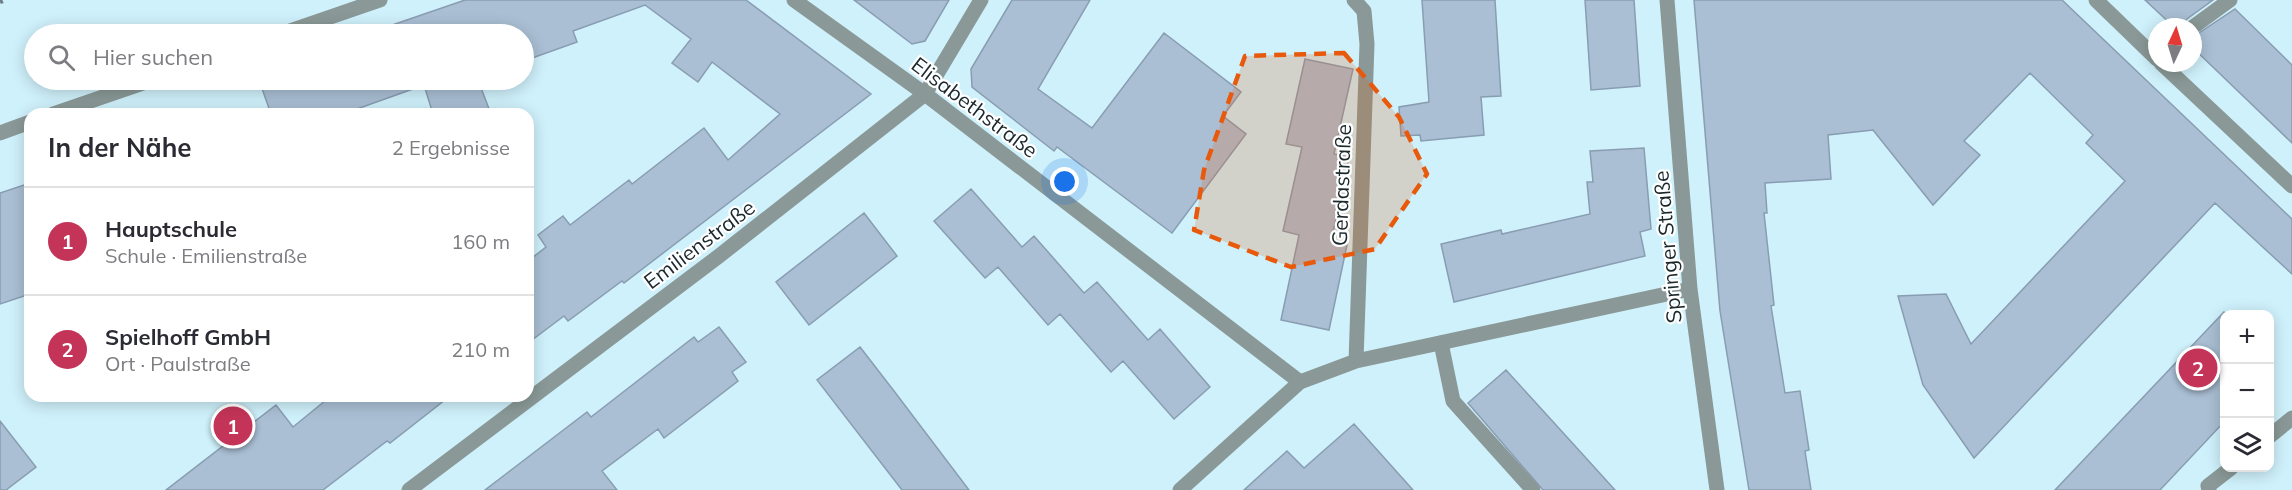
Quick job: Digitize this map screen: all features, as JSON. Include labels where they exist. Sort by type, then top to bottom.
[{"type":"street","points":[[310,24],[380,0]]},
{"type":"street","name":"Elisabethstraße","points":[[795,0],[925,94],[1300,382]]},
{"type":"street","name":"Emilienstraße","points":[[534,396],[719,256],[925,94],[981,0]]},
{"type":"street","name":"Springer Straße","points":[[1667,0],[1690,289],[1717,490]]},
{"type":"street","points":[[2096,0],[2148,49]]},
{"type":"street","points":[[2202,20],[2230,0]]},
{"type":"street","name":"Gerdastraße","points":[[1356,361],[1367,44],[1359,6]]},
{"type":"street","points":[[2172,72],[2291,184]]},
{"type":"street","points":[[70,108],[123,90]]},
{"type":"street","points":[[0,133],[24,124]]},
{"type":"street","points":[[1180,490],[1300,382],[1356,361],[1690,289]]},
{"type":"street","points":[[1441,343],[1453,401],[1533,490]]},
{"type":"street","name":"Emilienstraße","points":[[409,490],[526,402]]},
{"type":"street","points":[[2274,433],[2292,418]]},
{"type":"street","points":[[2209,490],[2208,486],[2226,472]]},
{"type":"highlighted area","points":[[1344,53],[1399,117],[1427,174],[1375,249],[1291,267],[1194,230],[1204,170],[1245,56]]},
{"type":"building","points":[[465,0],[746,0],[871,94],[624,283],[622,281],[568,321],[564,316],[534,338],[534,256],[546,247],[538,235],[563,216],[570,225],[629,180],[632,184],[704,128],[728,160],[780,114],[712,62],[698,82],[672,63],[691,39],[645,5],[573,31],[577,42],[534,57],[534,24],[395,24]]},
{"type":"building","points":[[854,0],[949,0],[925,41],[912,44]]},
{"type":"building","points":[[1012,0],[1090,0],[1038,89],[1092,128],[1164,33],[1241,92],[1223,116],[1246,134],[1172,233],[1057,147],[1054,151],[972,87],[971,69]]},
{"type":"building","points":[[1422,0],[1495,0],[1501,96],[1481,97],[1484,135],[1421,141],[1420,135],[1401,136],[1399,107],[1429,102]]},
{"type":"building","points":[[1585,0],[1634,0],[1640,86],[1591,90]]},
{"type":"building","points":[[1694,0],[2062,0],[2292,219],[2292,274],[2215,203],[1974,458],[1923,385],[1898,296],[1946,294],[1971,344],[2125,181],[2086,143],[2093,135],[2030,73],[1964,141],[1980,155],[1933,205],[1873,130],[1828,135],[1831,179],[1765,183],[1767,213],[1764,213],[1774,305],[1771,306],[1785,393],[1800,391],[1809,450],[1805,451],[1811,490],[1749,490],[1720,311]]},
{"type":"building","points":[[2145,0],[2213,0],[2188,18],[2164,18]]},
{"type":"building","points":[[2235,9],[2292,65],[2292,143],[2202,57],[2202,31]]},
{"type":"building","points":[[1305,59],[1353,69],[1334,154],[1349,157],[1331,242],[1347,245],[1329,330],[1281,320],[1299,235],[1283,231],[1302,147],[1286,144]]},
{"type":"building","points":[[263,90],[410,90],[360,108],[269,108]]},
{"type":"building","points":[[426,90],[482,90],[489,108],[431,108]]},
{"type":"building","points":[[1644,148],[1651,229],[1640,232],[1645,256],[1454,302],[1441,244],[1501,230],[1502,234],[1590,214],[1587,182],[1593,182],[1590,151]]},
{"type":"building","points":[[24,185],[24,296],[0,304],[0,193]]},
{"type":"building","points":[[971,189],[1022,247],[1034,236],[1084,293],[1097,282],[1148,340],[1160,329],[1210,387],[1174,419],[1123,361],[1111,372],[1060,314],[1048,325],[998,267],[985,278],[934,221]]},
{"type":"building","points":[[864,213],[897,256],[809,325],[776,282]]},
{"type":"building","points":[[2220,316],[2220,426],[2160,490],[2055,490]]},
{"type":"building","points":[[719,327],[746,362],[732,372],[738,381],[664,438],[658,429],[602,471],[617,490],[485,490],[587,412],[591,417],[694,337],[698,342]]},
{"type":"building","points":[[860,347],[969,490],[902,490],[817,380]]},
{"type":"building","points":[[1506,370],[1615,490],[1543,490],[1468,403]]},
{"type":"building","points":[[324,402],[442,402],[390,443],[387,441],[323,490],[166,490],[276,405],[293,427]]},
{"type":"building","points":[[0,421],[36,467],[6,490],[0,490]]},
{"type":"building","points":[[1354,424],[1413,490],[1244,490],[1287,451],[1304,468]]},
{"type":"railway","points":[[0,2],[5,0]]},
{"type":"place","name":"Spielhoff GmbH","points":[[2198,368]]},
{"type":"place","name":"Hauptschule","points":[[233,426]]}]
